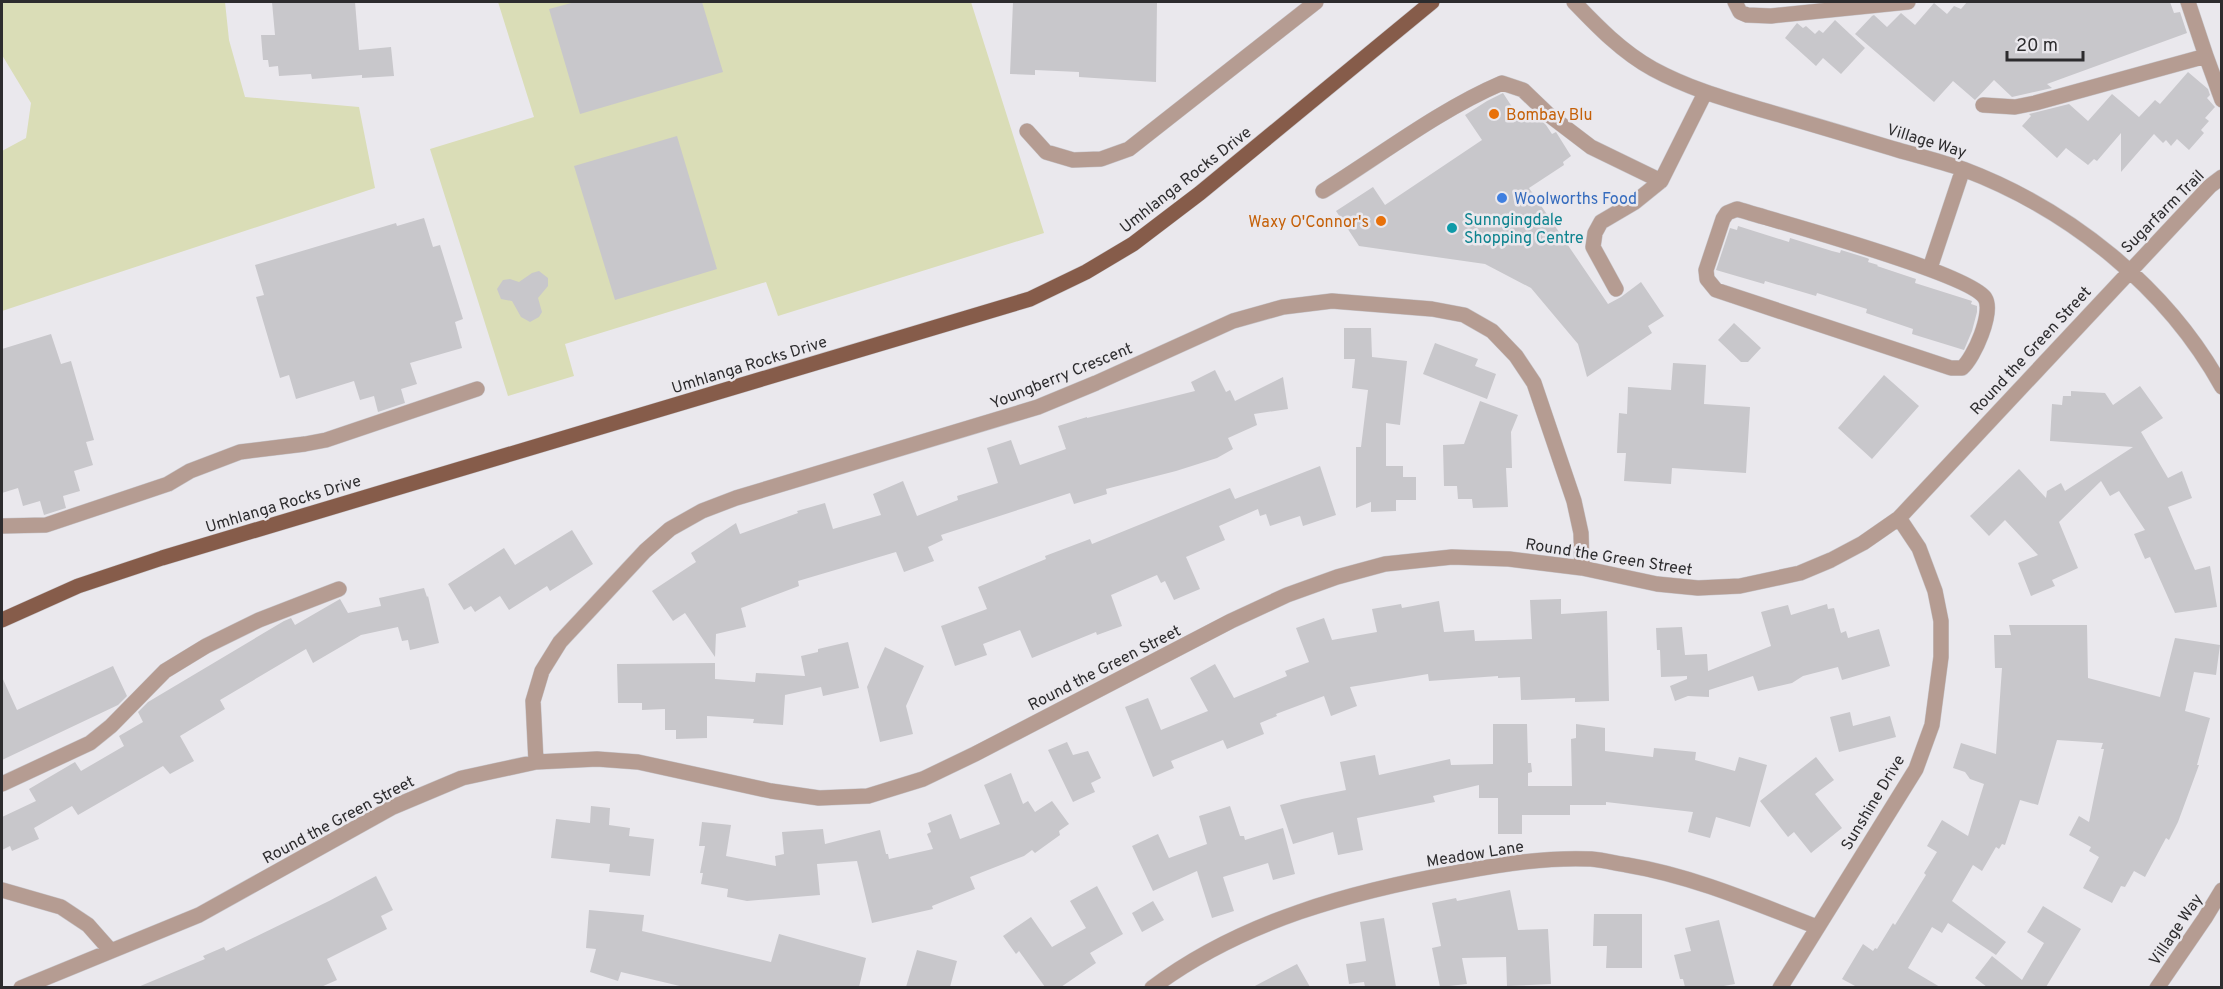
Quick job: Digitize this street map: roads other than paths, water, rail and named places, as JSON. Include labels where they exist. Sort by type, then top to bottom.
[{"type":"main road","name":"Umhlanga Rocks Drive","points":[[2,620],[78,586],[162,558],[1030,299],[1086,272],[1133,244],[1200,193],[1432,2]]},
{"type":"street","points":[[1027,131],[1046,152],[1073,160],[1101,159],[1129,149],[1316,2]]},
{"type":"street","name":"Village Way","points":[[1574,2],[1607,37],[1652,69],[1705,93],[1963,169],[2033,201],[2077,229],[2129,270],[2173,315],[2209,364],[2222,387]]},
{"type":"street","points":[[1735,2],[1740,12],[1747,15],[1771,16],[1908,2]]},
{"type":"street","points":[[2188,2],[2222,100]]},
{"type":"street","points":[[1983,105],[2014,107],[2035,103],[2206,56]]},
{"type":"street","points":[[1323,191],[1440,116],[1502,83],[1523,90],[1549,115],[1591,147],[1661,181]]},
{"type":"street","points":[[1616,289],[1593,246],[1595,233],[1600,222],[1635,202],[1661,181],[1705,93]]},
{"type":"street","points":[[1930,268],[1963,169]]},
{"type":"street","name":"Sugarfarm Trail","points":[[2129,270],[2210,186],[2222,177]]},
{"type":"street","points":[[1737,209],[1930,268],[1972,287],[1986,299],[1989,309],[1973,355],[1962,368],[1951,368],[1716,290],[1707,279],[1706,270],[1723,219],[1727,213],[1737,209]]},
{"type":"street","name":"Round the Green Street","points":[[21,987],[199,915],[393,807],[462,778],[536,762],[597,759],[638,762],[819,798],[868,796],[933,774],[1231,621],[1287,595],[1337,577],[1385,564],[1452,558],[1509,559],[1582,568],[1657,584],[1698,588],[1740,586],[1800,573],[1863,543],[1899,518],[2129,270]]},
{"type":"street","name":"Youngberry Crescent","points":[[536,762],[533,701],[542,671],[560,642],[645,551],[670,529],[702,511],[736,498],[1038,407],[1106,379],[1233,321],[1283,307],[1332,301],[1432,309],[1464,315],[1492,331],[1516,356],[1534,383],[1574,501],[1581,533],[1582,568]]},
{"type":"street","points":[[2,526],[46,525],[57,522],[168,484],[190,471],[240,452],[326,440],[477,389]]},
{"type":"street","name":"Sunshine Drive","points":[[1780,987],[1916,769],[1932,725],[1941,657],[1941,621],[1935,591],[1919,548],[1899,518]]},
{"type":"street","points":[[2,784],[90,743],[111,726],[165,671],[206,646],[259,620],[339,589]]},
{"type":"street","name":"Meadow Lane","points":[[1152,987],[1221,946],[1275,920],[1361,893],[1516,862],[1592,859],[1662,871],[1729,892],[1817,927]]},
{"type":"street","points":[[2,890],[62,907],[88,925],[111,951]]},
{"type":"street","name":"Village Way","points":[[2157,987],[2222,890]]},
{"type":"place","name":"Bombay Blu","points":[[1494,114]]},
{"type":"place","name":"Woolworths Food","points":[[1502,198]]},
{"type":"place","name":"Waxy O'Connor's","points":[[1381,221]]},
{"type":"place","name":"Sunngingdale Shopping Centre","points":[[1452,228]]}]
